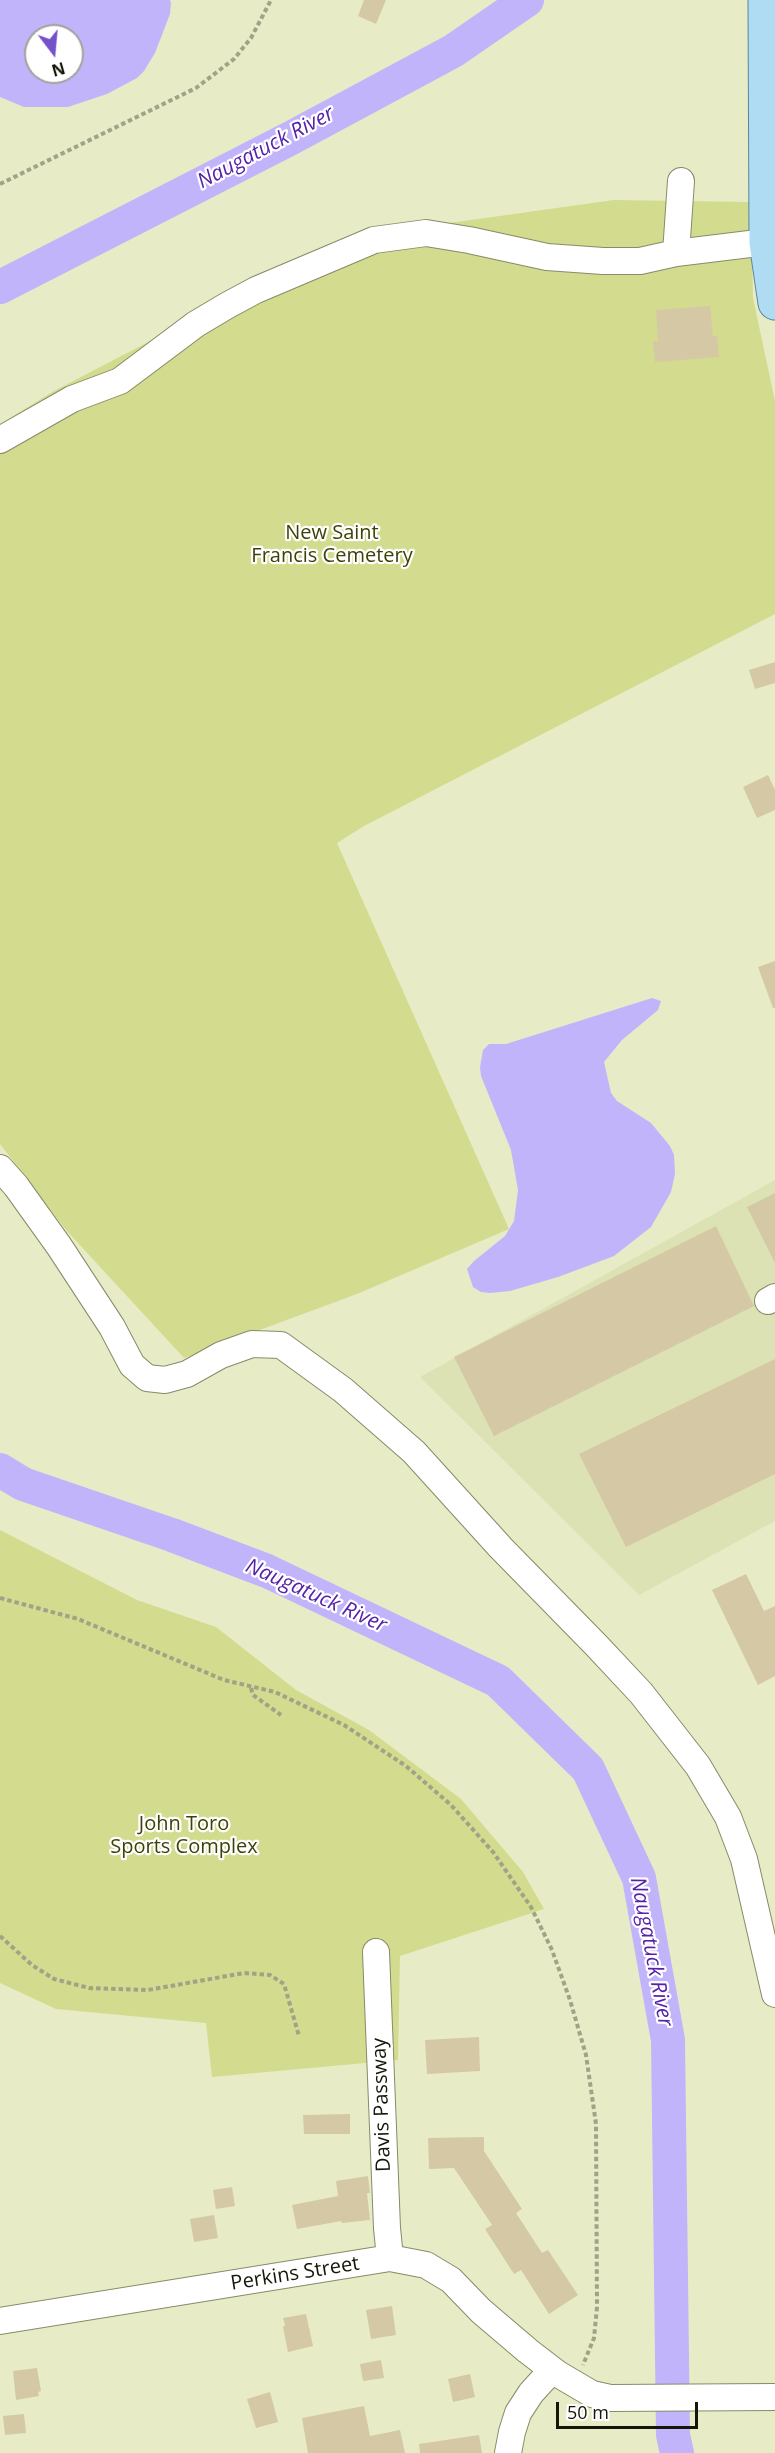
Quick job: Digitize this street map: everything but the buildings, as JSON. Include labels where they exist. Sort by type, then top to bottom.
[{"type":"main road","points":[[765,0],[766,242],[775,303]]},
{"type":"street","points":[[676,253],[681,181]]},
{"type":"street","points":[[0,440],[72,399],[120,381],[196,324],[256,290],[374,240],[426,233],[546,257],[603,261],[640,261],[676,253],[766,242]]},
{"type":"street","points":[[0,1168],[16,1186],[59,1246],[112,1328],[132,1365],[147,1378],[165,1380],[187,1374],[221,1354],[252,1344],[281,1345],[343,1390],[414,1452],[501,1548],[596,1645],[641,1693],[698,1766],[728,1817],[744,1859],[775,1994]]},
{"type":"street","name":"Davis Passway","points":[[376,1952],[390,2258]]},
{"type":"street","name":"Perkins Street","points":[[0,2321],[390,2258],[426,2265],[451,2280],[481,2311],[552,2370],[573,2384],[601,2397],[768,2397]]},
{"type":"street","points":[[508,2453],[518,2413],[531,2393],[552,2370]]},
{"type":"path","points":[[0,184],[196,88],[234,59],[251,38],[271,0]]},
{"type":"path","points":[[0,1598],[78,1619],[224,1680],[274,1692],[344,1725],[406,1766],[451,1804],[493,1852],[531,1907],[552,1950],[586,2055],[596,2124],[597,2307],[594,2338],[573,2384]]},
{"type":"path","points":[[251,1687],[254,1695],[281,1715]]},
{"type":"path","points":[[0,1936],[32,1965],[54,1979],[89,1988],[148,1990],[243,1973],[270,1975],[284,1984],[299,2036]]},
{"type":"shaded area","points":[[0,0],[170,0],[170,14],[155,53],[137,78],[107,94],[68,107],[24,107],[0,97]]},
{"type":"shaded area","points":[[652,998],[661,1001],[658,1010],[622,1040],[604,1062],[611,1093],[617,1101],[651,1123],[670,1146],[674,1155],[675,1174],[671,1192],[651,1227],[614,1256],[558,1277],[510,1291],[481,1292],[473,1287],[467,1269],[505,1236],[514,1221],[518,1190],[511,1150],[481,1076],[483,1050],[489,1044],[506,1044]]},
{"type":"shaded area","points":[[775,1180],[775,1521],[639,1595],[420,1377]]},
{"type":"green space","name":"New Saint Francis Cemetery","points":[[614,200],[751,202],[753,298],[775,401],[775,614],[364,826],[337,843],[509,1229],[357,1294],[184,1358],[66,1230],[0,1144],[0,424],[54,391],[227,301],[435,225]]},
{"type":"green space","name":"John Toro Sports Complex","points":[[0,1530],[137,1600],[216,1627],[296,1690],[369,1730],[461,1799],[523,1872],[544,1909],[400,1956],[398,2060],[212,2077],[206,2023],[56,2009],[0,1983]]},
{"type":"waterway","name":"Naugatuck River","points":[[0,287],[291,138],[453,51],[527,0]]},
{"type":"waterway","name":"Naugatuck River","points":[[0,1470],[23,1484],[172,1535],[267,1571],[498,1681],[588,1769],[639,1878],[668,2040],[673,2435],[677,2453]]}]
